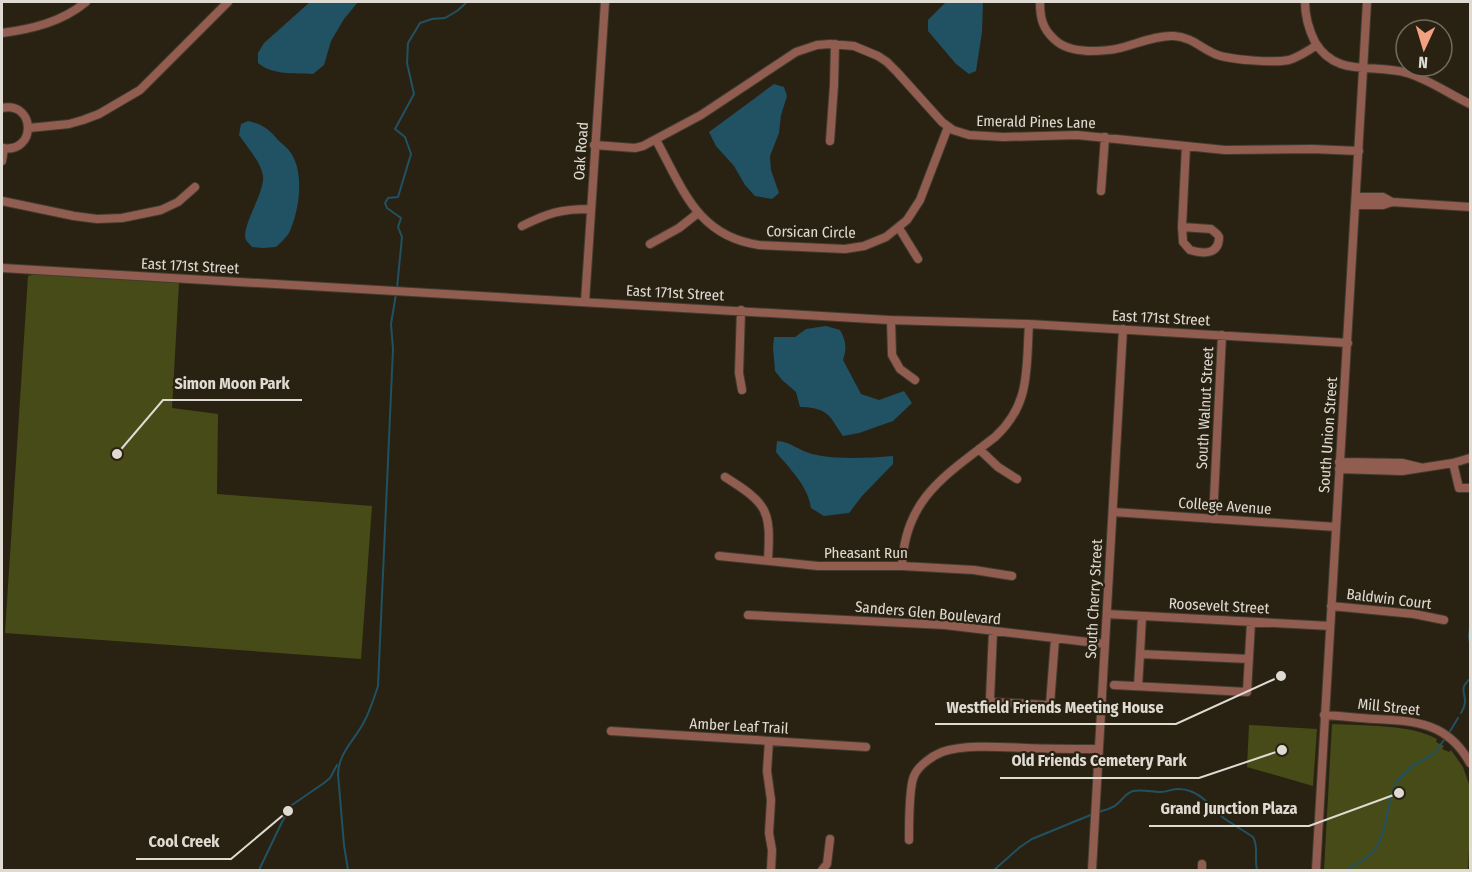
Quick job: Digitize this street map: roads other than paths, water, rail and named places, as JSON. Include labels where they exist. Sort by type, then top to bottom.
[{"type":"street","points":[[2,33],[40,26],[58,19],[86,2]]},
{"type":"street","points":[[28,128],[69,124],[83,120],[99,114],[140,90],[228,2]]},
{"type":"street","name":"Oak Road","points":[[585,302],[604,2]]},
{"type":"street","points":[[1040,2],[1042,22],[1050,36],[1064,46],[1079,50],[1110,50],[1172,36],[1192,40],[1212,53],[1230,58],[1281,61],[1295,57],[1317,45]]},
{"type":"street","points":[[1305,2],[1306,23],[1322,52],[1334,62],[1349,66],[1394,69],[1413,75],[1470,104]]},
{"type":"street","name":"South Union Street","points":[[1316,870],[1367,2]]},
{"type":"street","points":[[830,141],[835,44]]},
{"type":"street","name":"Emerald Pines Lane","points":[[594,145],[635,148],[643,146],[701,115],[796,52],[818,45],[835,44],[867,50],[887,62],[937,118],[948,127],[961,133],[1022,137],[1077,135],[1243,150],[1312,148],[1359,151]]},
{"type":"street","points":[[2,108],[11,107],[22,112],[26,117],[28,128],[25,140],[21,144],[3,148],[2,161]]},
{"type":"street","name":"Corsican Circle","points":[[656,140],[698,213],[723,234],[735,240],[759,245],[853,249],[875,243],[899,228],[907,220],[921,200],[948,127]]},
{"type":"street","points":[[1101,190],[1105,137]]},
{"type":"street","points":[[1182,227],[1211,229],[1219,237],[1218,247],[1208,252],[1190,250],[1183,242],[1182,227],[1186,146]]},
{"type":"street","points":[[2,201],[74,216],[97,219],[122,218],[161,210],[178,202],[195,188]]},
{"type":"street","points":[[1356,201],[1383,197],[1392,202],[1470,207]]},
{"type":"street","points":[[522,226],[556,211],[590,209]]},
{"type":"street","points":[[650,244],[679,228],[698,213]]},
{"type":"street","points":[[899,228],[918,259]]},
{"type":"street","name":"East 171st Street","points":[[2,268],[891,320],[1029,324],[1347,343]]},
{"type":"street","points":[[741,310],[738,373],[742,390]]},
{"type":"street","points":[[891,320],[892,355],[900,369],[915,380]]},
{"type":"street","points":[[902,566],[908,531],[921,503],[940,479],[1003,430],[1019,405],[1025,382],[1029,324]]},
{"type":"street","name":"South Cherry Street","points":[[1092,870],[1124,329]]},
{"type":"street","name":"South Walnut Street","points":[[1213,519],[1222,335]]},
{"type":"street","points":[[980,449],[998,467],[1017,479]]},
{"type":"street","points":[[1339,466],[1402,463],[1422,467],[1470,458]]},
{"type":"street","points":[[1453,463],[1459,488],[1470,488]]},
{"type":"street","points":[[725,477],[751,493],[763,508],[769,525],[768,560]]},
{"type":"street","name":"College Avenue","points":[[1113,512],[1336,527]]},
{"type":"street","name":"Pheasant Run","points":[[719,556],[818,566],[902,566],[974,570],[1012,576]]},
{"type":"street","name":"Baldwin Court","points":[[1331,606],[1414,614],[1444,620]]},
{"type":"street","name":"Roosevelt Street","points":[[1107,614],[1330,626]]},
{"type":"street","name":"Sanders Glen Boulevard","points":[[748,615],[945,625],[1105,644]]},
{"type":"street","points":[[1138,686],[1142,616]]},
{"type":"street","points":[[1114,685],[1247,692],[1251,622]]},
{"type":"street","points":[[993,631],[990,699],[994,702],[1050,704],[1055,639]]},
{"type":"street","points":[[1140,654],[1249,659]]},
{"type":"street","name":"Mill Street","points":[[1324,715],[1411,721],[1426,725],[1449,738],[1459,747],[1470,763]]},
{"type":"street","name":"Amber Leaf Trail","points":[[611,731],[866,747]]},
{"type":"street","points":[[769,741],[767,771],[771,800],[771,870]]},
{"type":"street","points":[[909,840],[914,776],[918,769],[941,753],[957,749],[993,747],[1099,749]]},
{"type":"street","points":[[822,870],[827,864],[830,839]]},
{"type":"water","points":[[310,2],[358,2],[344,19],[331,41],[324,65],[313,74],[270,70],[258,63],[258,53],[264,43]]},
{"type":"water","points":[[946,2],[983,2],[982,32],[976,71],[969,74],[956,64],[928,31],[928,20]]},
{"type":"water","points":[[774,84],[784,87],[787,96],[781,115],[779,133],[770,156],[771,170],[779,193],[772,199],[755,196],[745,185],[734,166],[716,146],[709,132]]},
{"type":"water","points":[[248,121],[265,128],[287,148],[298,171],[299,193],[296,215],[289,233],[276,247],[252,247],[246,240],[246,227],[263,183],[262,171],[257,160],[239,135],[241,124]]},
{"type":"water","points":[[826,326],[840,330],[845,341],[843,360],[861,394],[879,400],[904,391],[912,403],[893,421],[843,436],[825,413],[815,408],[800,407],[796,392],[775,371],[774,337],[795,337],[806,329]]},
{"type":"water","points":[[777,441],[822,456],[852,458],[893,456],[893,464],[849,513],[824,516],[811,508],[802,485],[776,452]]},
{"type":"waterway","points":[[397,288],[402,237],[398,227],[401,218],[387,208],[385,203],[388,198],[398,197],[411,154],[405,137],[395,129],[414,94],[407,63],[408,43],[420,23],[445,18],[467,2]]},
{"type":"waterway","points":[[348,870],[338,774],[341,759],[366,718],[378,686],[393,349],[391,324],[396,294]]},
{"type":"waterway","points":[[1470,627],[1470,643]]},
{"type":"waterway","points":[[1461,713],[1465,702],[1464,687],[1470,679]]},
{"type":"waterway","points":[[1449,733],[1458,718]]},
{"type":"waterway","points":[[1347,870],[1366,858],[1378,845],[1397,781],[1412,766],[1434,754],[1446,737]]},
{"type":"waterway","points":[[259,870],[292,805],[330,778],[337,765]]},
{"type":"waterway","points":[[1099,812],[1114,806],[1133,791],[1161,792],[1177,789],[1194,792],[1225,819],[1253,837],[1256,845],[1257,870]]},
{"type":"waterway","points":[[994,870],[1032,839],[1093,814]]},
{"type":"place","name":"Simon Moon Park","points":[[117,454]]},
{"type":"place","name":"Westfield Friends Meeting House","points":[[1281,676]]},
{"type":"place","name":"Old Friends Cemetery Park","points":[[1282,750]]},
{"type":"place","name":"Grand Junction Plaza","points":[[1399,793]]},
{"type":"place","name":"Cool Creek","points":[[288,811]]}]
